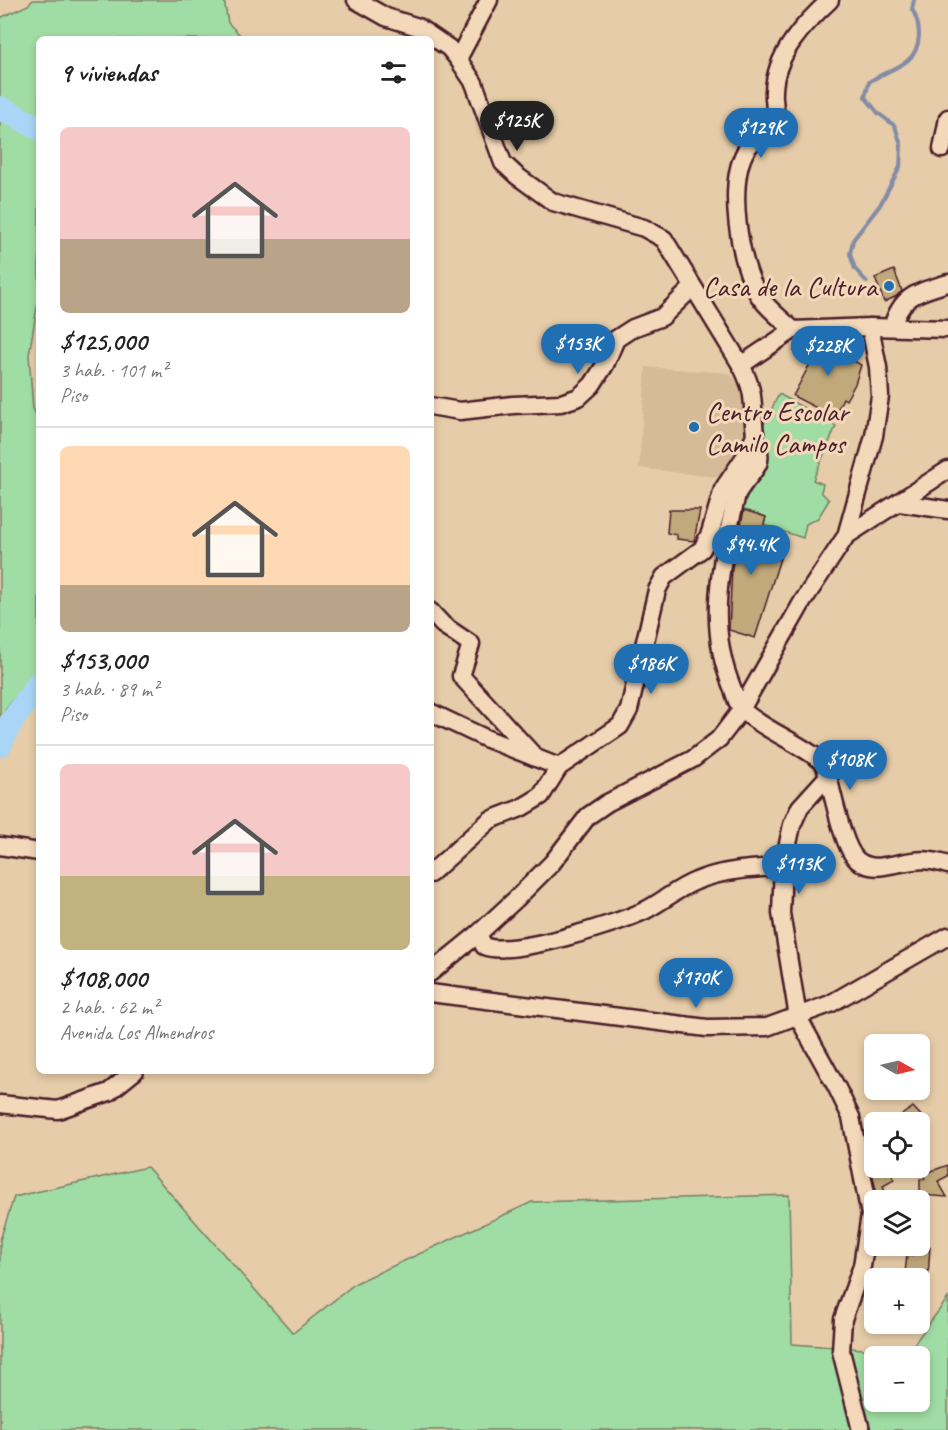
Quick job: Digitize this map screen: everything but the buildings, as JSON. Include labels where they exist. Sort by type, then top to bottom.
[{"type":"street","points":[[356,0],[386,17],[418,27],[431,36]]},
{"type":"street","points":[[458,58],[489,0]]},
{"type":"street","points":[[793,330],[758,295],[740,246],[736,212],[738,167],[746,149],[777,120],[773,90],[783,55],[806,22],[830,0]]},
{"type":"street","points":[[434,38],[449,48],[458,58],[474,83],[502,163],[553,202],[644,228],[664,239],[750,383],[754,402],[755,434],[760,455],[756,467],[737,494],[717,587],[716,604],[718,641],[725,671],[741,710],[825,763],[848,846],[856,860],[867,866],[882,867],[924,859],[948,865]]},
{"type":"street","points":[[942,149],[948,118]]},
{"type":"street","points":[[892,327],[897,312],[904,302],[922,292],[948,283]]},
{"type":"street","points":[[434,407],[460,411],[513,405],[561,404],[579,397],[592,385],[605,365],[616,339],[633,328],[662,317],[693,287]]},
{"type":"street","points":[[434,970],[478,934],[552,862],[588,816],[607,803],[693,759],[719,739],[741,710],[803,601],[846,536],[874,436],[880,396],[878,368],[870,327]]},
{"type":"street","points":[[741,365],[793,330],[870,327],[948,329]]},
{"type":"street","points":[[434,870],[490,820],[520,808],[541,796],[559,767],[620,726],[629,710],[657,590],[664,577],[702,549],[710,533],[723,489],[750,449],[755,434]]},
{"type":"street","points":[[846,536],[948,470]]},
{"type":"street","points":[[900,503],[948,510]]},
{"type":"street","points":[[434,615],[443,625],[471,644],[461,676],[536,758]]},
{"type":"street","points":[[434,714],[485,738],[559,767]]},
{"type":"street","points":[[829,775],[800,807],[792,825],[783,867],[781,913],[798,1017],[837,1088],[850,1117],[870,1215],[862,1266],[843,1319],[841,1351],[861,1430]]},
{"type":"street","points":[[0,846],[36,852]]},
{"type":"street","points":[[478,934],[484,946],[494,951],[513,949],[612,924],[643,911],[696,881],[730,872],[783,867]]},
{"type":"street","points":[[434,994],[707,1028],[767,1027],[830,1004],[948,936]]},
{"type":"street","points":[[0,1104],[58,1110],[109,1092],[131,1074]]},
{"type":"shaded area","name":"Centro Escolar Camilo Campos","points":[[646,367],[729,373],[742,387],[747,410],[744,444],[725,478],[639,468]]},
{"type":"green space","points":[[33,0],[224,0],[228,23],[241,36],[36,36],[36,313],[29,355],[33,408],[36,414],[36,672],[6,709],[0,723],[0,18],[28,5]]},
{"type":"green space","points":[[779,394],[836,426],[813,480],[823,484],[821,492],[829,500],[818,518],[806,524],[803,538],[764,525],[766,517],[741,509],[769,458],[759,434]]},
{"type":"green space","points":[[147,1167],[293,1333],[356,1283],[532,1202],[789,1195],[792,1344],[864,1349],[864,1412],[930,1412],[930,1346],[912,1346],[921,1334],[930,1334],[930,1322],[948,1298],[948,1430],[0,1430],[0,1240],[14,1197]]},
{"type":"waterway","points":[[867,282],[855,269],[850,254],[853,240],[880,205],[900,167],[901,145],[895,126],[878,113],[865,97],[869,82],[903,64],[916,50],[919,29],[912,9],[914,0]]},
{"type":"waterway","points":[[0,108],[36,126]]},
{"type":"waterway","points":[[0,745],[10,724],[36,687]]},
{"type":"place","name":"Casa de la Cultura","points":[[889,286]]},
{"type":"place","name":"Centro Escolar Camilo Campos","points":[[694,427]]}]
